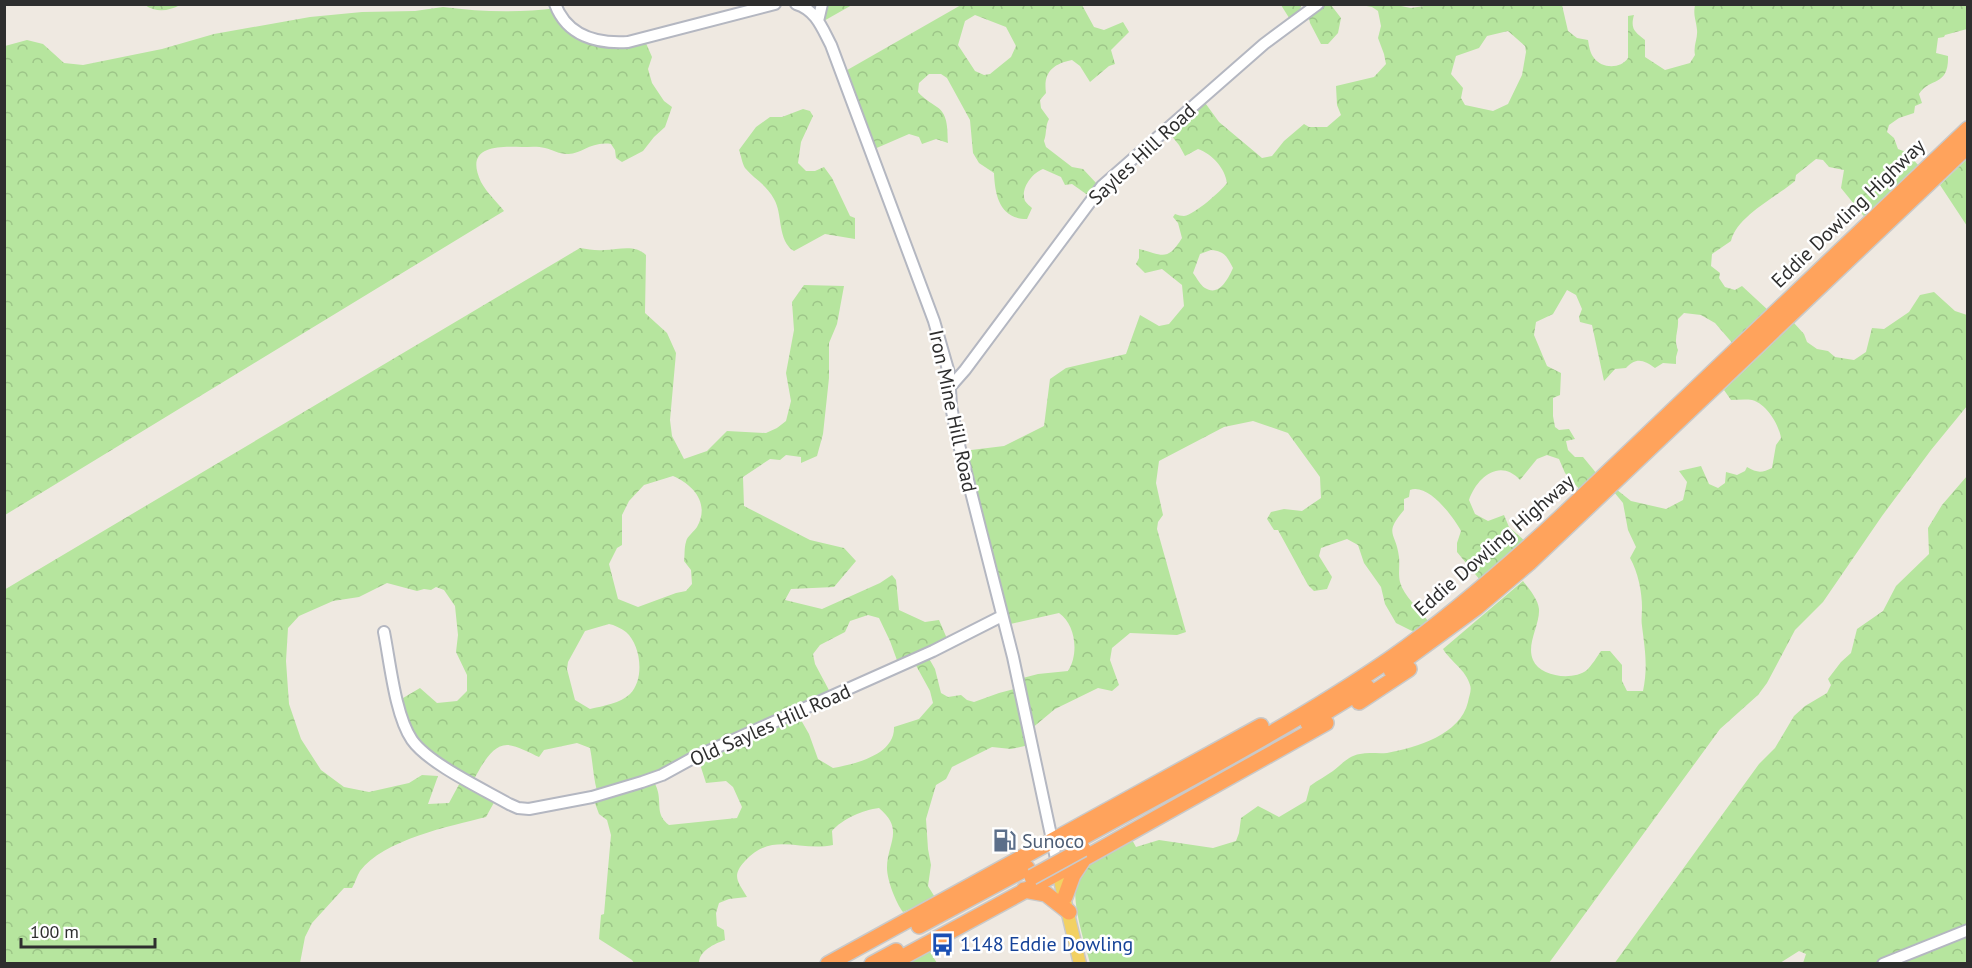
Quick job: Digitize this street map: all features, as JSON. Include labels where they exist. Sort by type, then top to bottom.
[{"type":"highway","name":"Eddie Dowling Highway","points":[[872,963],[1028,879],[1325,712],[1378,679],[1489,598],[1529,563],[1968,129]]},
{"type":"highway","name":"Eddie Dowling Highway","points":[[1733,360],[1968,146]]},
{"type":"highway","points":[[828,963],[1286,712],[1353,671],[1459,597],[1497,564],[1694,377],[1733,360]]},
{"type":"highway","points":[[890,963],[1028,879],[1059,872],[1082,849]]},
{"type":"highway","points":[[1028,879],[1046,894],[1067,905],[1073,875],[1082,849]]},
{"type":"highway","name":"Eddie Dowling Highway","points":[[849,963],[1028,879]]},
{"type":"main road","points":[[1059,872],[1080,963]]},
{"type":"street","points":[[555,4],[562,19],[580,34],[598,41],[617,42],[628,42],[775,4]]},
{"type":"street","name":"Iron Mine Hill Road","points":[[796,4],[809,9],[831,45],[934,321],[949,373],[951,406],[957,437],[1013,657],[1052,842]]},
{"type":"street","points":[[818,21],[822,4]]},
{"type":"street","name":"Sayles Hill Road","points":[[950,387],[1102,186],[1264,44],[1317,4]]},
{"type":"street","name":"Old Sayles Hill Road","points":[[384,632],[401,714],[413,741],[430,759],[509,804],[529,809],[592,797],[662,775],[693,758],[933,651],[1002,616]]},
{"type":"street","points":[[1052,842],[1059,872]]},
{"type":"street","points":[[1883,963],[1968,930]]},
{"type":"green space","points":[[180,4],[171,9],[162,10],[145,5]]},
{"type":"green space","points":[[1437,4],[1562,5],[1568,31],[1577,38],[1588,40],[1594,58],[1606,66],[1616,66],[1628,58],[1628,16],[1634,15],[1634,30],[1645,40],[1645,57],[1665,70],[1690,63],[1695,55],[1697,33],[1695,5],[1967,5],[1967,29],[1938,38],[1936,53],[1948,56],[1945,73],[1919,94],[1922,103],[1915,106],[1914,113],[1899,118],[1889,125],[1887,132],[1894,138],[1898,149],[1906,152],[1921,168],[1867,220],[1841,188],[1844,170],[1829,167],[1823,160],[1816,159],[1796,175],[1795,181],[1747,217],[1734,233],[1731,241],[1712,254],[1711,266],[1720,273],[1719,278],[1725,287],[1735,290],[1742,286],[1769,311],[1734,345],[1715,323],[1701,315],[1684,313],[1678,319],[1676,364],[1663,363],[1655,368],[1637,361],[1626,368],[1615,369],[1604,381],[1592,325],[1580,322],[1582,309],[1576,295],[1567,290],[1553,314],[1536,322],[1534,335],[1547,366],[1561,373],[1560,395],[1553,398],[1555,427],[1559,430],[1569,429],[1575,439],[1566,441],[1568,450],[1575,457],[1583,457],[1597,474],[1580,490],[1565,473],[1559,459],[1547,455],[1537,459],[1520,480],[1505,471],[1490,473],[1483,478],[1469,500],[1475,514],[1488,521],[1504,515],[1509,527],[1525,541],[1480,580],[1457,552],[1461,531],[1452,517],[1432,496],[1417,489],[1410,490],[1409,497],[1404,499],[1404,510],[1394,524],[1392,533],[1399,557],[1399,579],[1402,587],[1408,598],[1428,621],[1414,632],[1396,623],[1385,604],[1381,587],[1364,563],[1358,545],[1347,539],[1321,548],[1319,556],[1332,577],[1327,589],[1314,591],[1308,585],[1278,530],[1274,530],[1267,519],[1271,512],[1284,509],[1302,511],[1321,498],[1320,477],[1288,433],[1253,421],[1224,427],[1159,461],[1156,483],[1163,515],[1158,522],[1157,529],[1186,632],[1177,635],[1130,633],[1112,648],[1110,660],[1119,685],[1112,691],[1098,688],[1055,709],[1031,729],[1029,745],[1011,749],[992,747],[952,767],[946,779],[936,785],[926,819],[931,865],[928,886],[936,899],[903,912],[892,891],[887,873],[893,837],[891,823],[879,808],[873,809],[853,816],[836,827],[832,831],[833,845],[787,844],[766,847],[755,852],[741,866],[737,875],[747,897],[729,899],[719,903],[716,913],[717,926],[724,930],[725,940],[704,952],[699,963],[634,963],[599,939],[601,915],[604,914],[611,835],[607,820],[599,814],[592,795],[597,791],[590,748],[577,743],[544,750],[539,757],[508,745],[491,753],[473,781],[497,797],[486,817],[418,836],[384,851],[371,860],[360,871],[352,888],[344,888],[312,923],[305,937],[300,963],[5,963],[4,590],[580,248],[598,250],[626,248],[646,255],[645,313],[667,333],[676,353],[670,420],[672,436],[684,459],[707,451],[727,431],[766,433],[786,421],[791,401],[786,373],[794,330],[792,302],[804,285],[844,286],[837,324],[829,343],[829,378],[823,434],[817,456],[801,463],[801,457],[786,455],[780,460],[770,459],[743,477],[744,506],[810,540],[844,548],[856,561],[834,587],[791,589],[785,600],[822,609],[880,583],[892,575],[896,580],[899,610],[925,622],[939,620],[948,641],[927,655],[935,669],[941,693],[948,697],[961,695],[974,702],[1018,688],[1019,679],[1038,674],[1068,671],[1074,656],[1074,640],[1069,625],[1059,613],[1006,625],[963,451],[1004,446],[1044,426],[1050,379],[1066,368],[1126,354],[1140,315],[1159,326],[1169,324],[1184,306],[1182,285],[1162,269],[1145,273],[1136,264],[1139,249],[1164,255],[1172,251],[1182,238],[1178,223],[1173,217],[1175,214],[1184,216],[1189,214],[1213,197],[1227,183],[1224,172],[1213,158],[1198,149],[1185,156],[1166,129],[1203,100],[1219,122],[1262,158],[1272,156],[1284,141],[1304,124],[1309,127],[1327,127],[1341,115],[1337,105],[1336,86],[1374,77],[1386,64],[1378,38],[1381,26],[1378,11],[1361,5],[1396,5],[1411,8]],"holes":[[[1508,31],[1525,46],[1526,52],[1522,75],[1508,104],[1493,111],[1465,105],[1461,98],[1463,88],[1451,74],[1456,56],[1479,48],[1487,36]],[[1211,250],[1225,255],[1233,268],[1222,286],[1215,290],[1203,287],[1193,273],[1200,254]],[[673,476],[681,480],[698,496],[701,503],[701,519],[688,538],[685,547],[684,561],[691,570],[692,584],[686,591],[638,607],[618,599],[609,564],[617,548],[622,545],[622,515],[629,501],[644,485]],[[387,583],[417,591],[431,590],[436,587],[444,590],[455,606],[458,635],[456,652],[467,675],[467,691],[457,701],[437,703],[420,688],[398,701],[417,744],[463,777],[449,803],[428,804],[438,776],[422,775],[409,783],[369,792],[344,787],[321,770],[301,739],[289,704],[286,661],[288,628],[299,616],[333,601],[359,597]],[[868,615],[879,618],[898,663],[913,660],[930,691],[933,703],[919,719],[894,727],[893,737],[881,751],[862,761],[833,768],[818,759],[809,734],[797,713],[831,694],[815,664],[813,654],[820,645],[845,632],[850,621]],[[611,624],[626,632],[635,645],[639,662],[638,680],[635,688],[622,700],[590,709],[575,700],[567,669],[568,662],[585,631]],[[698,758],[706,783],[726,781],[733,787],[742,807],[737,818],[669,825],[662,818],[658,792],[652,777]]]},
{"type":"green space","points":[[795,5],[852,5],[822,22]]},
{"type":"green space","points":[[961,5],[1082,5],[1094,27],[1104,30],[1123,22],[1129,32],[1111,50],[1115,64],[1109,66],[1090,82],[1080,66],[1072,60],[1060,64],[1048,74],[1046,93],[1040,100],[1041,108],[1049,119],[1044,141],[1046,147],[1072,167],[1083,169],[1098,185],[1089,196],[1072,184],[1065,185],[1061,177],[1043,169],[1031,178],[1024,192],[1025,201],[1032,208],[1027,219],[1011,215],[1001,205],[994,173],[979,163],[973,153],[970,120],[947,78],[941,74],[929,74],[919,83],[918,92],[944,114],[948,143],[936,139],[922,144],[919,137],[909,134],[872,150],[842,73]],"holes":[[[975,15],[1006,27],[1016,46],[1011,57],[990,74],[984,75],[975,71],[958,45],[965,21]]]},
{"type":"green space","points":[[1281,5],[1301,5],[1299,19],[1291,21]]},
{"type":"green space","points":[[1320,5],[1331,5],[1341,18],[1338,33],[1328,44],[1321,44],[1310,23],[1308,13]]},
{"type":"green space","points":[[443,7],[500,11],[557,8],[590,39],[645,41],[652,57],[648,69],[652,83],[664,101],[672,107],[665,127],[643,151],[622,162],[616,158],[611,144],[597,144],[572,154],[536,147],[503,147],[486,151],[477,161],[477,170],[483,186],[504,211],[5,515],[5,46],[27,40],[43,44],[64,63],[83,65],[162,49],[214,34],[310,17],[362,12],[415,11]]},
{"type":"green space","points":[[803,109],[810,111],[813,116],[801,142],[798,163],[806,171],[815,171],[824,167],[832,178],[850,216],[855,218],[855,239],[825,234],[794,251],[785,241],[774,199],[745,168],[739,150],[756,127],[770,117],[782,117]]},
{"type":"green space","points":[[1967,159],[1967,226],[1940,185]]},
{"type":"green space","points":[[1934,292],[1955,311],[1967,315],[1967,406],[1882,516],[1823,602],[1795,630],[1767,683],[1758,695],[1720,729],[1549,963],[1090,963],[1078,914],[1075,887],[1083,868],[1130,836],[1136,847],[1159,840],[1213,848],[1236,841],[1241,818],[1258,806],[1279,817],[1306,801],[1310,786],[1352,757],[1363,753],[1387,753],[1411,747],[1436,738],[1447,731],[1463,713],[1471,689],[1465,675],[1443,649],[1523,581],[1535,598],[1539,609],[1531,648],[1533,660],[1537,666],[1557,676],[1574,675],[1587,670],[1601,651],[1610,651],[1622,665],[1622,681],[1627,691],[1643,691],[1646,666],[1641,595],[1630,558],[1636,547],[1628,530],[1623,503],[1614,492],[1616,489],[1631,501],[1666,509],[1683,500],[1687,482],[1679,471],[1701,466],[1709,484],[1718,488],[1725,483],[1726,472],[1737,475],[1745,471],[1747,467],[1760,472],[1772,468],[1776,445],[1781,438],[1775,421],[1757,402],[1731,400],[1724,390],[1794,323],[1804,334],[1807,342],[1817,349],[1828,351],[1835,357],[1854,360],[1866,352],[1872,328],[1884,329],[1909,312],[1920,295]]},
{"type":"green space","points":[[1967,476],[1967,963],[1803,963],[1806,954],[1799,951],[1780,963],[1614,964],[1759,764],[1775,748],[1794,716],[1805,706],[1827,693],[1831,685],[1828,679],[1851,653],[1857,629],[1883,611],[1896,586],[1929,554],[1928,528],[1942,505]]},
{"type":"green space","points":[[928,949],[937,963],[905,963]]},
{"type":"place","name":"Sunoco","points":[[1004,841]]},
{"type":"place","name":"1148 Eddie Dowling","points":[[942,944]]}]
